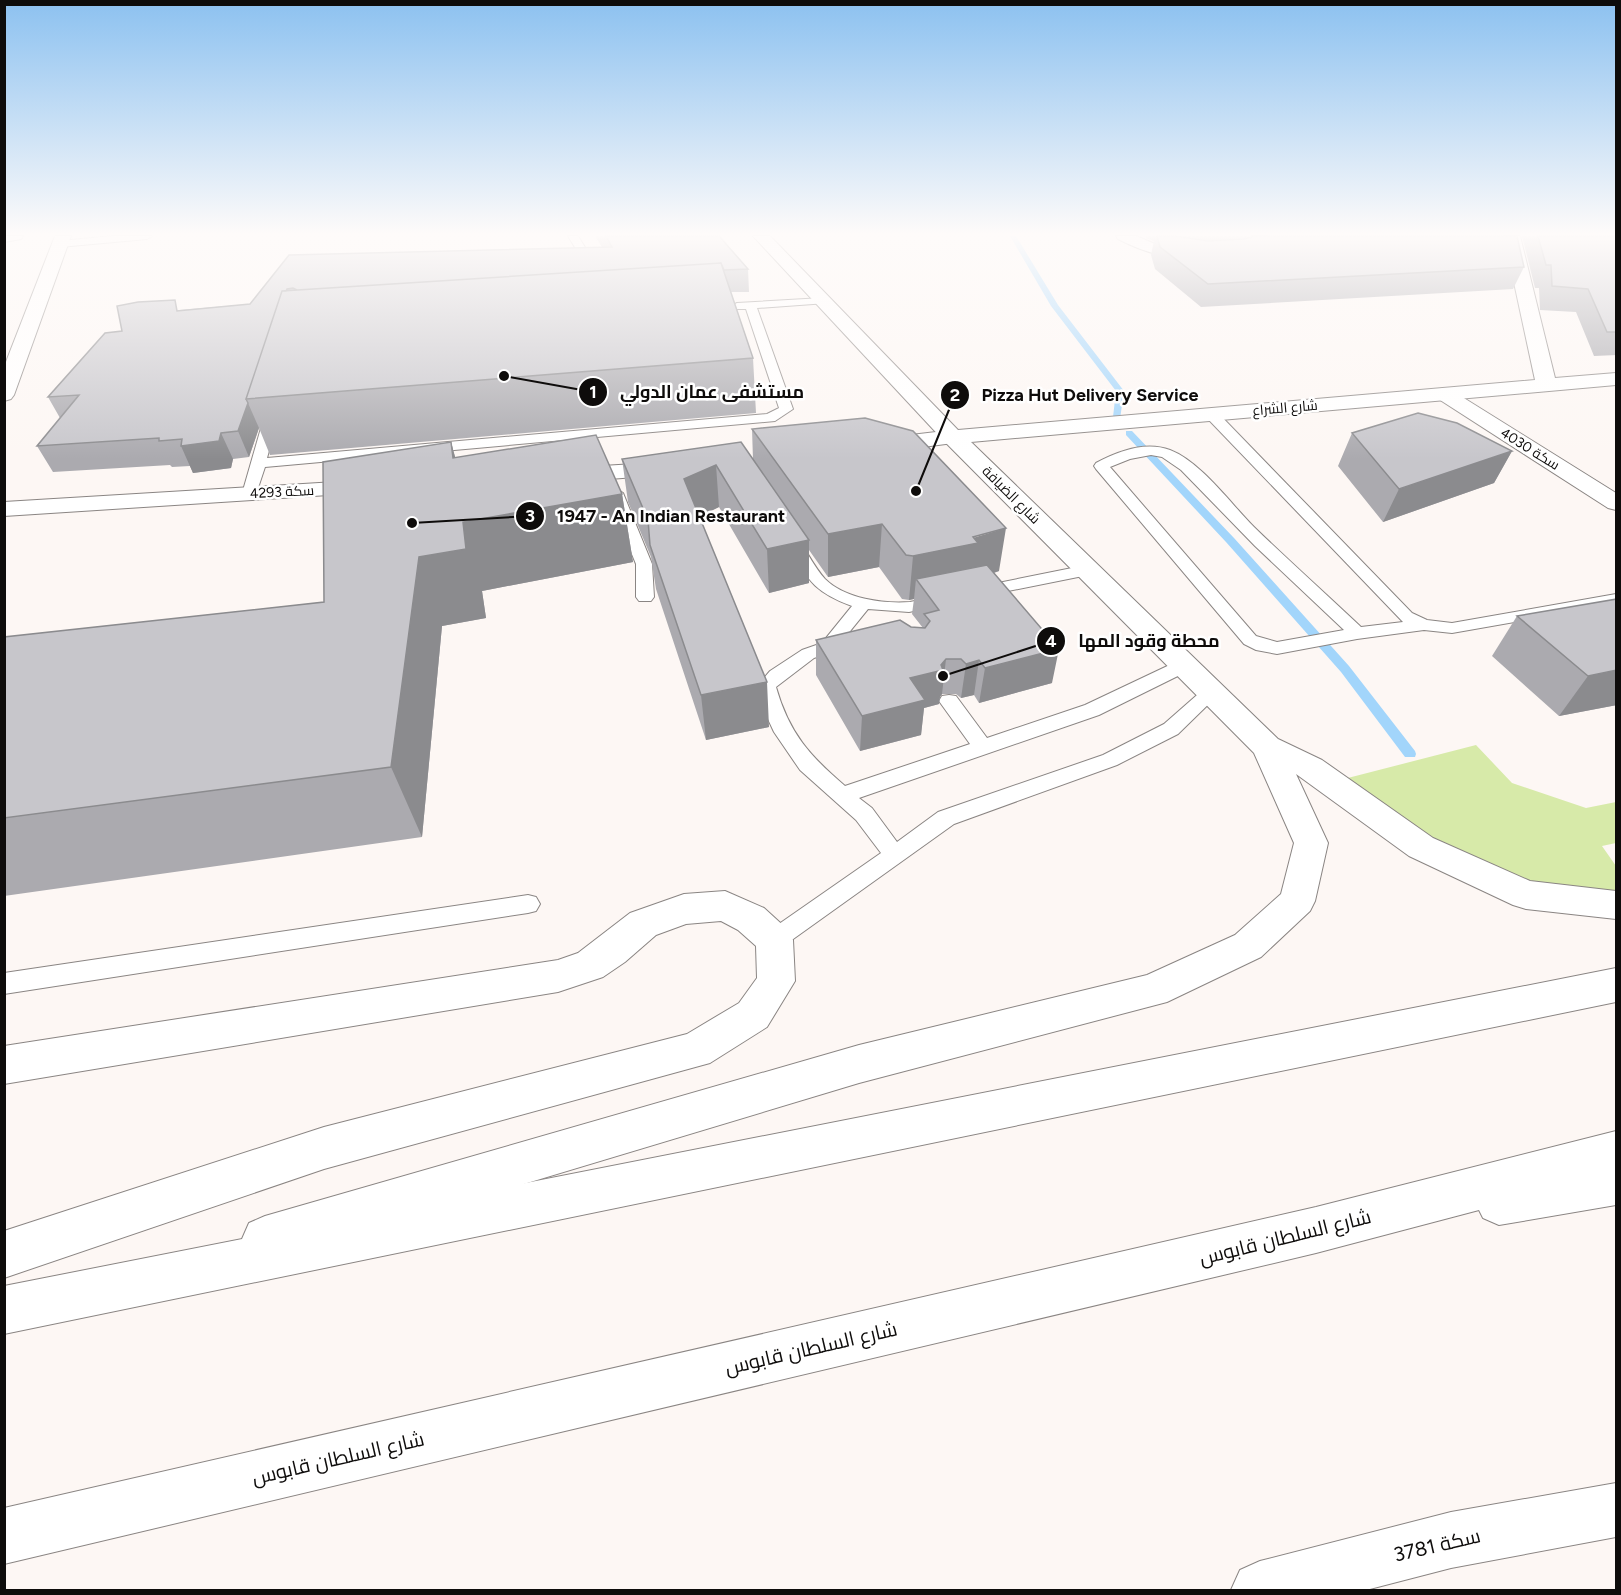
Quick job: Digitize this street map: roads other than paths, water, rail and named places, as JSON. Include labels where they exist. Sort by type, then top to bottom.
[{"type":"main road","points":[[4,395],[35,310]]},
{"type":"main road","name":"شارع الضيافة","points":[[832,310],[953,437],[1267,747]]},
{"type":"main road","points":[[1529,310],[1546,385]]},
{"type":"main road","name":"شارع الشراع","points":[[953,437],[1617,379]]},
{"type":"main road","name":"سكة 4030","points":[[1444,394],[1617,503]]},
{"type":"main road","points":[[858,448],[953,437]]},
{"type":"main road","points":[[548,476],[694,466]]},
{"type":"main road","name":"سكة 4293","points":[[4,509],[393,486]]},
{"type":"main road","points":[[1267,747],[1311,768],[1421,847],[1526,895],[1617,905]]},
{"type":"main road","points":[[59,1299],[859,1064],[1153,990],[1248,946],[1297,901],[1311,843],[1267,747]]},
{"type":"main road","points":[[4,1065],[558,976],[590,966],[612,951],[643,924],[684,909],[725,906],[751,919],[774,940],[776,981],[753,1015],[696,1050],[324,1148],[4,1255]]},
{"type":"main road","points":[[4,1310],[1617,984]]},
{"type":"main road","name":"شارع السلطان قابوس","points":[[4,1536],[1316,1230],[1617,1152]]},
{"type":"main road","points":[[1316,1230],[1617,1183]]},
{"type":"main road","name":"سكة 3781","points":[[1260,1590],[1450,1540],[1617,1510]]},
{"type":"lane","points":[[257,463],[770,418],[786,409],[752,310]]},
{"type":"lane","points":[[250,494],[274,406]]},
{"type":"lane","points":[[1212,415],[1406,618],[1424,625]]},
{"type":"lane","points":[[1357,633],[1255,537],[1184,464],[1166,453],[1152,452],[1121,458],[1101,466],[1250,640],[1262,646],[1277,648],[1357,633],[1424,625],[1452,628],[1617,599]]},
{"type":"lane","points":[[607,473],[644,564],[645,597]]},
{"type":"lane","points":[[783,527],[820,583],[838,595],[863,604],[909,607],[1087,570]]},
{"type":"lane","points":[[863,604],[858,624],[828,647],[808,654],[777,675],[766,686],[771,704],[784,732],[807,765],[864,814],[894,856]]},
{"type":"lane","points":[[843,795],[1092,710],[1185,665]]},
{"type":"lane","points":[[774,940],[946,818],[1110,760],[1171,729],[1212,692]]},
{"type":"lane","points":[[949,701],[983,747]]},
{"type":"lane","points":[[4,984],[528,904]]},
{"type":"waterway","points":[[1058,310],[1120,391],[1117,417]]},
{"type":"waterway","points":[[1129,433],[1230,540],[1345,669],[1410,754]]},
{"type":"place","name":"مستشفى عمان الدولي","points":[[504,376]]},
{"type":"place","name":"Pizza Hut Delivery Service","points":[[916,491]]},
{"type":"place","name":"1947 - An Indian Restaurant","points":[[412,523]]},
{"type":"place","name":"محطة وقود المها","points":[[943,676]]}]
